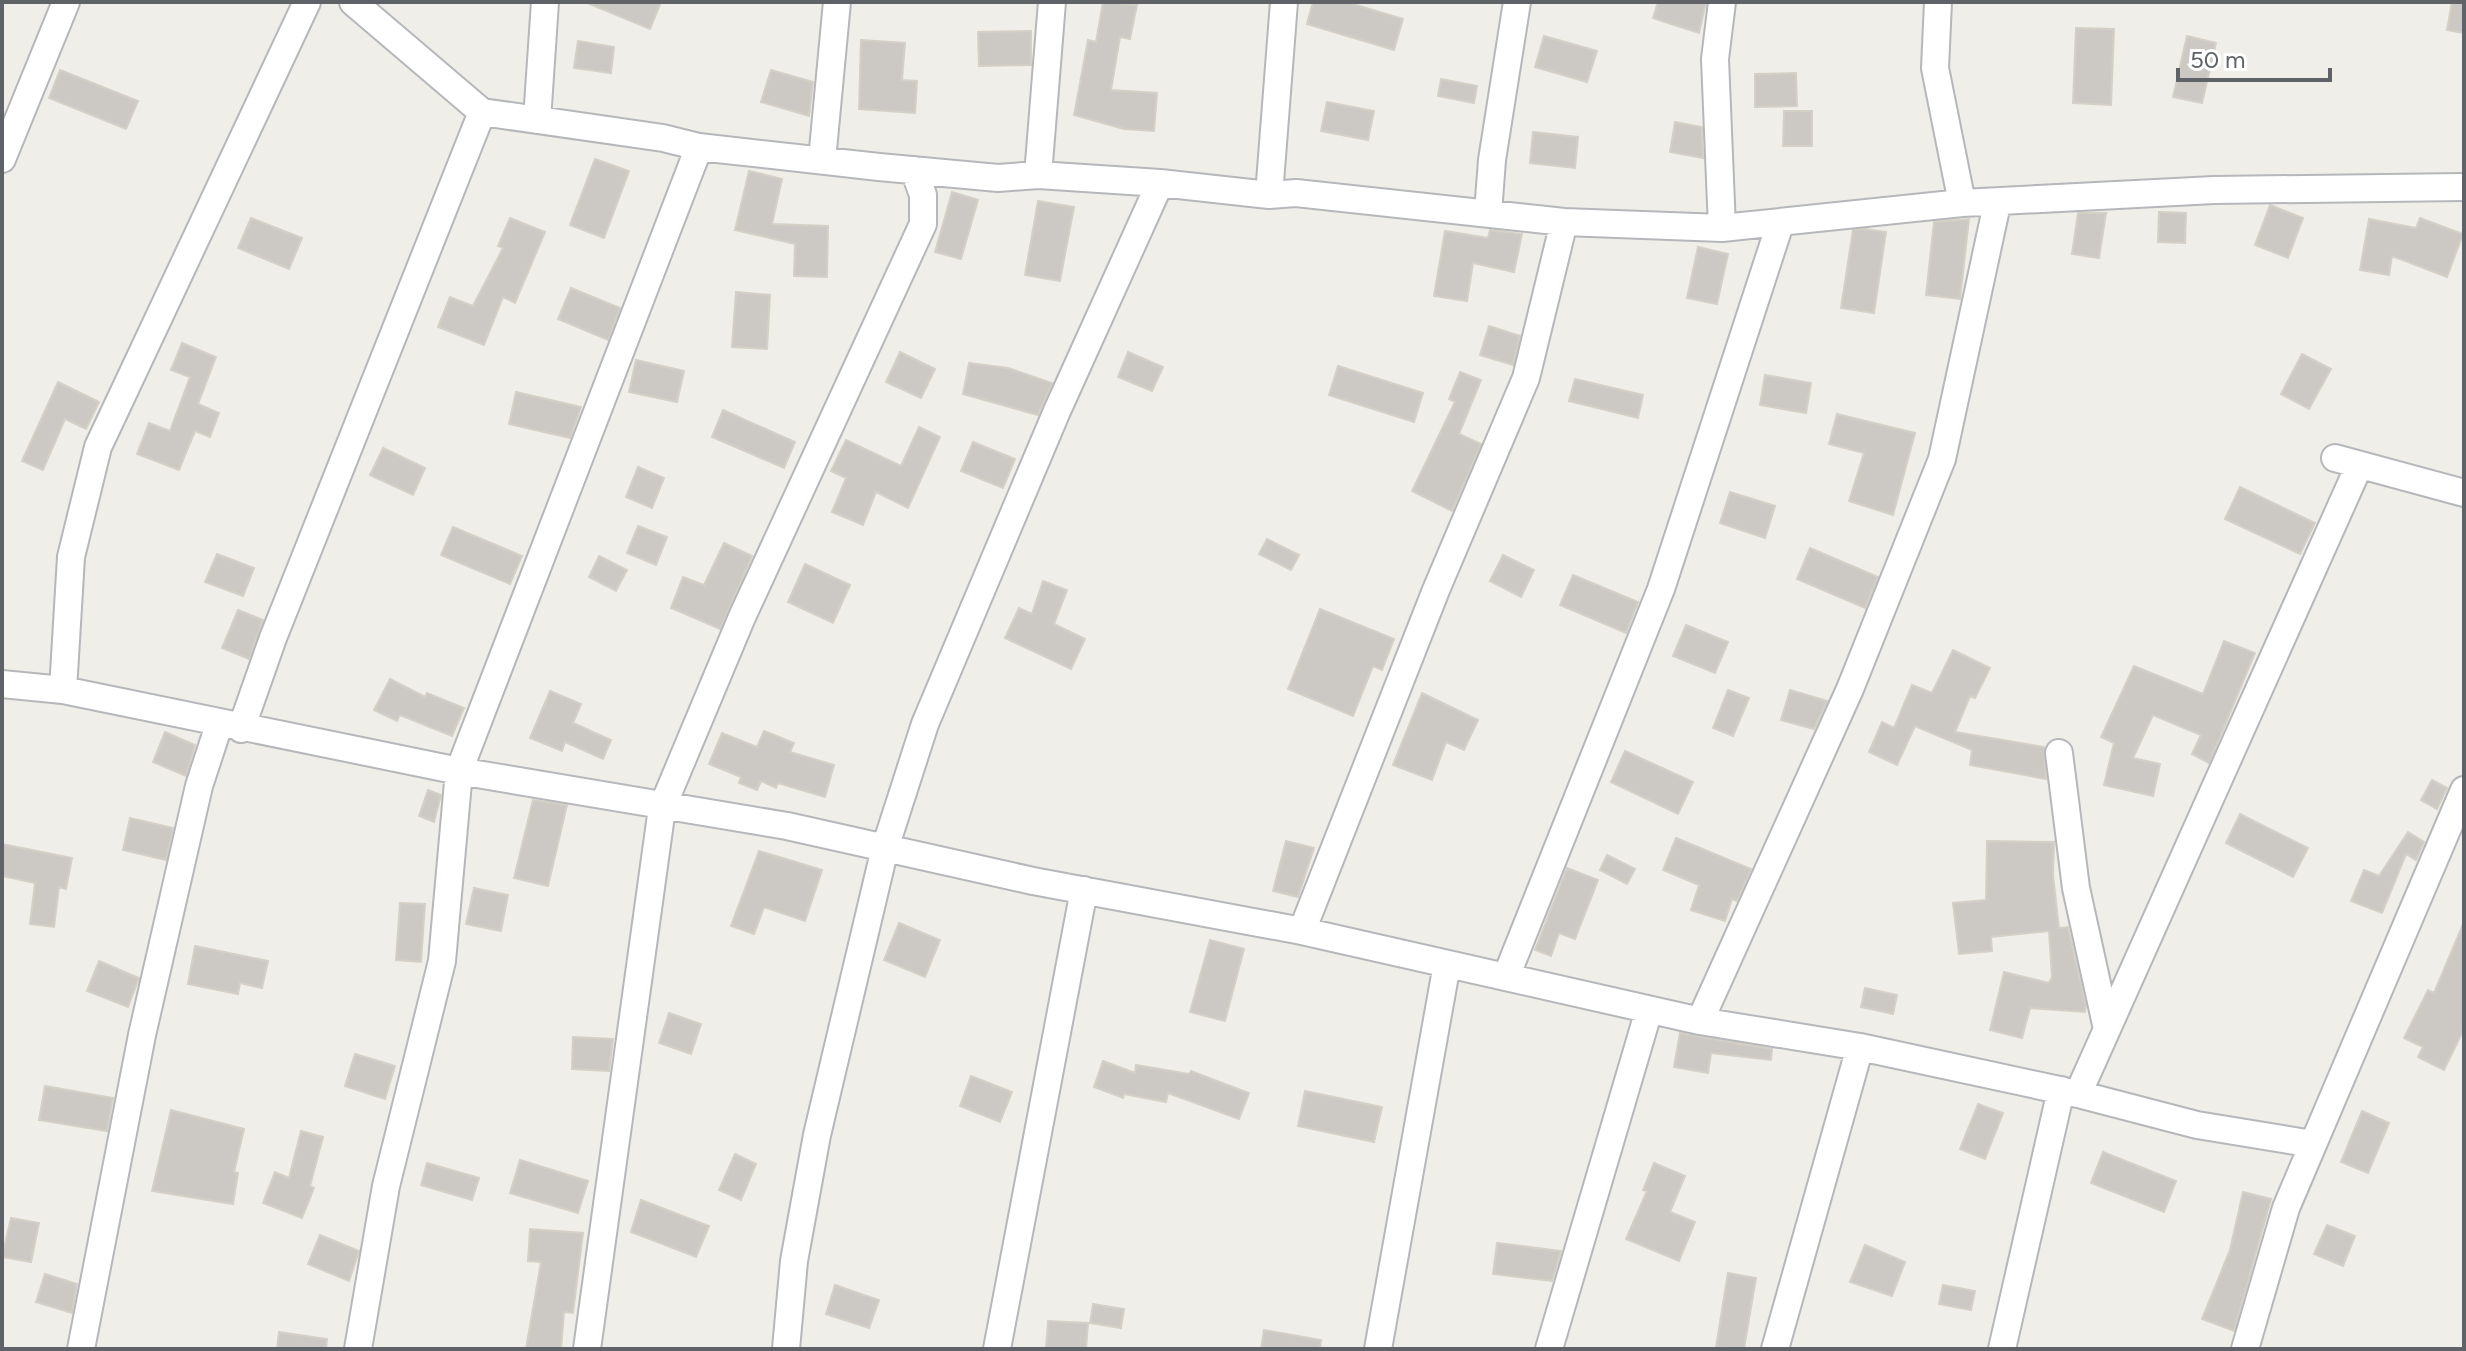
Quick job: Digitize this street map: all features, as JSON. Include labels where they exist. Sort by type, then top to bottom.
[{"type":"street","points":[[2,159],[66,2]]},
{"type":"street","points":[[63,690],[71,557],[98,447],[307,2]]},
{"type":"street","points":[[353,2],[482,112],[699,147],[998,178],[1038,175],[1160,183],[1269,195],[1296,193],[1564,222],[1722,228],[1962,203],[1997,204],[2214,190],[2464,187]]},
{"type":"street","points":[[537,120],[545,2]]},
{"type":"street","points":[[822,160],[837,2]]},
{"type":"street","points":[[1038,175],[1052,2]]},
{"type":"street","points":[[1269,195],[1284,2]]},
{"type":"street","points":[[1488,213],[1492,160],[1517,2]]},
{"type":"street","points":[[1722,2],[1715,59],[1722,228]]},
{"type":"street","points":[[1938,2],[1935,68],[1962,203]]},
{"type":"street","points":[[81,1349],[142,1035],[199,786],[273,638],[482,112]]},
{"type":"street","points":[[358,1349],[386,1186],[442,961],[459,771],[699,147]]},
{"type":"street","points":[[587,1349],[662,808],[742,617],[923,224],[923,195],[914,170]]},
{"type":"street","points":[[786,1349],[794,1261],[817,1135],[885,848],[925,724],[1057,411],[1160,183]]},
{"type":"street","points":[[1700,1021],[1850,689],[1942,459],[1997,204]]},
{"type":"street","points":[[1302,931],[1436,590],[1526,378],[1564,222]]},
{"type":"street","points":[[1506,977],[1661,589],[1780,224]]},
{"type":"street","points":[[2335,458],[2464,493]]},
{"type":"street","points":[[2002,1349],[2070,1092],[2107,1029],[2354,477]]},
{"type":"street","points":[[2,684],[63,690],[230,727],[459,771],[662,808],[787,826],[1084,890],[1302,931],[1700,1021],[1860,1047],[2070,1092],[2197,1125],[2313,1144]]},
{"type":"street","points":[[2059,753],[2076,888],[2107,1029]]},
{"type":"street","points":[[2245,1349],[2286,1208],[2369,1005],[2464,790]]},
{"type":"street","points":[[997,1349],[1084,890]]},
{"type":"street","points":[[1378,1349],[1447,964]]},
{"type":"street","points":[[1549,1349],[1649,1010]]},
{"type":"street","points":[[1775,1349],[1860,1047]]},
{"type":"building","points":[[585,2],[661,2],[650,29]]},
{"type":"building","points":[[1103,2],[1137,5],[1130,39],[1120,37],[1111,90],[1157,93],[1154,131],[1124,129],[1074,115],[1088,40],[1096,42]]},
{"type":"building","points":[[1313,2],[1346,2],[1403,19],[1394,50],[1307,24]]},
{"type":"building","points":[[1658,2],[1706,2],[1699,33],[1653,18]]},
{"type":"building","points":[[2452,2],[2464,2],[2464,33],[2447,30]]},
{"type":"building","points":[[2076,28],[2114,29],[2111,105],[2073,103]]},
{"type":"building","points":[[1031,31],[1031,65],[979,66],[978,32]]},
{"type":"building","points":[[1544,36],[1597,51],[1587,82],[1535,67]]},
{"type":"building","points":[[2187,36],[2216,43],[2202,103],[2173,97]]},
{"type":"building","points":[[861,40],[905,43],[902,80],[917,81],[915,113],[859,109]]},
{"type":"building","points":[[578,41],[614,47],[611,73],[574,68]]},
{"type":"building","points":[[60,70],[138,101],[126,129],[49,98]]},
{"type":"building","points":[[771,70],[813,82],[809,116],[761,102]]},
{"type":"building","points":[[1796,73],[1797,106],[1755,107],[1755,74]]},
{"type":"building","points":[[1441,79],[1477,86],[1474,103],[1438,96]]},
{"type":"building","points":[[1327,102],[1374,111],[1368,140],[1321,131]]},
{"type":"building","points":[[1784,111],[1812,111],[1812,146],[1783,146]]},
{"type":"building","points":[[1675,122],[1702,127],[1703,158],[1670,152]]},
{"type":"building","points":[[1533,132],[1578,137],[1575,168],[1530,163]]},
{"type":"building","points":[[595,159],[629,171],[604,238],[570,225]]},
{"type":"building","points":[[749,171],[782,179],[772,224],[828,226],[827,277],[794,276],[795,244],[735,230]]},
{"type":"building","points":[[952,192],[978,200],[961,259],[935,252]]},
{"type":"building","points":[[1038,201],[1074,207],[1060,281],[1025,275]]},
{"type":"building","points":[[2270,205],[2303,218],[2288,258],[2255,245]]},
{"type":"building","points":[[2159,212],[2186,213],[2185,243],[2158,242]]},
{"type":"building","points":[[2078,213],[2106,213],[2099,258],[2072,254]]},
{"type":"building","points":[[251,218],[302,238],[289,269],[238,248]]},
{"type":"building","points":[[510,218],[545,232],[515,303],[503,297],[484,345],[438,327],[450,297],[473,306],[503,248],[498,246]]},
{"type":"building","points":[[2420,218],[2463,234],[2447,277],[2392,256],[2389,275],[2360,270],[2369,219],[2416,228]]},
{"type":"building","points":[[1969,219],[1960,299],[1926,295],[1934,222]]},
{"type":"building","points":[[1490,230],[1522,234],[1514,272],[1473,263],[1467,301],[1434,296],[1445,231],[1488,238]]},
{"type":"building","points":[[1853,230],[1886,232],[1874,313],[1841,308]]},
{"type":"building","points":[[1698,247],[1728,254],[1717,304],[1687,298]]},
{"type":"building","points":[[571,288],[620,308],[608,340],[558,319]]},
{"type":"building","points":[[736,292],[770,295],[767,349],[732,347]]},
{"type":"building","points":[[1489,326],[1520,336],[1513,365],[1480,355]]},
{"type":"building","points":[[182,343],[216,357],[198,404],[219,413],[210,437],[195,431],[179,470],[137,454],[149,423],[170,431],[190,377],[171,370]]},
{"type":"building","points":[[900,352],[935,369],[921,398],[886,382]]},
{"type":"building","points":[[1128,352],[1163,367],[1152,391],[1118,377]]},
{"type":"building","points":[[2302,354],[2331,369],[2309,409],[2281,394]]},
{"type":"building","points":[[636,360],[684,371],[677,402],[629,392]]},
{"type":"building","points":[[969,363],[1008,368],[1052,383],[1038,415],[963,394]]},
{"type":"building","points":[[1338,366],[1423,393],[1414,422],[1329,395]]},
{"type":"building","points":[[1460,372],[1481,380],[1459,434],[1481,444],[1452,511],[1412,491],[1455,402],[1449,399]]},
{"type":"building","points":[[1765,375],[1811,383],[1806,413],[1760,405]]},
{"type":"building","points":[[1575,379],[1643,395],[1638,418],[1569,401]]},
{"type":"building","points":[[58,382],[99,402],[86,429],[65,419],[43,470],[22,461]]},
{"type":"building","points":[[516,392],[581,407],[570,438],[509,424]]},
{"type":"building","points":[[723,410],[795,442],[784,468],[712,437]]},
{"type":"building","points":[[1837,414],[1915,433],[1893,515],[1849,501],[1864,453],[1829,444]]},
{"type":"building","points":[[919,427],[940,437],[908,508],[876,492],[863,525],[832,512],[846,478],[831,471],[846,440],[901,466]]},
{"type":"building","points":[[973,442],[1015,459],[1003,488],[961,471]]},
{"type":"building","points":[[383,448],[425,468],[413,495],[370,475]]},
{"type":"building","points":[[638,467],[664,478],[652,508],[626,497]]},
{"type":"building","points":[[2240,487],[2315,523],[2300,554],[2225,519]]},
{"type":"building","points":[[1730,492],[1775,506],[1765,538],[1720,523]]},
{"type":"building","points":[[638,526],[667,537],[656,565],[627,553]]},
{"type":"building","points":[[453,527],[522,556],[510,584],[441,555]]},
{"type":"building","points":[[1267,539],[1299,555],[1291,570],[1259,554]]},
{"type":"building","points":[[724,543],[752,556],[720,629],[671,608],[683,577],[704,585]]},
{"type":"building","points":[[1810,548],[1878,577],[1865,608],[1797,579]]},
{"type":"building","points":[[217,554],[254,568],[243,596],[205,582]]},
{"type":"building","points":[[1503,555],[1534,570],[1521,597],[1490,581]]},
{"type":"building","points":[[599,556],[627,570],[616,591],[589,577]]},
{"type":"building","points":[[805,564],[850,585],[833,623],[788,602]]},
{"type":"building","points":[[1573,575],[1638,602],[1626,633],[1560,605]]},
{"type":"building","points":[[1043,581],[1067,590],[1054,624],[1085,639],[1071,669],[1005,638],[1019,608],[1032,614]]},
{"type":"building","points":[[1320,609],[1394,639],[1382,670],[1373,666],[1353,716],[1288,689]]},
{"type":"building","points":[[238,610],[263,620],[249,659],[222,648]]},
{"type":"building","points":[[1686,625],[1728,642],[1715,673],[1673,656]]},
{"type":"building","points":[[2224,641],[2255,653],[2209,763],[2192,754],[2201,735],[2153,715],[2133,758],[2160,764],[2153,796],[2104,785],[2114,743],[2101,737],[2134,666],[2203,694]]},
{"type":"building","points":[[1953,650],[1990,668],[1975,698],[1970,696],[1955,732],[2044,747],[2046,779],[1970,765],[1972,750],[1915,726],[1897,765],[1869,752],[1882,722],[1894,728],[1912,685],[1932,693]]},
{"type":"building","points":[[390,679],[425,697],[427,693],[464,708],[452,736],[400,715],[397,721],[374,710]]},
{"type":"building","points":[[1728,690],[1749,698],[1733,736],[1713,728]]},
{"type":"building","points":[[1790,690],[1827,701],[1814,729],[1781,720]]},
{"type":"building","points":[[550,691],[581,704],[573,723],[611,740],[603,759],[565,742],[562,751],[530,738]]},
{"type":"building","points":[[1422,693],[1478,720],[1464,750],[1446,742],[1432,780],[1393,765]]},
{"type":"building","points":[[764,731],[794,743],[790,752],[834,765],[825,797],[778,783],[776,788],[761,781],[757,790],[739,783],[741,777],[709,764],[722,733],[757,747]]},
{"type":"building","points":[[165,732],[195,745],[186,776],[153,762]]},
{"type":"building","points":[[1625,751],[1693,782],[1678,814],[1611,782]]},
{"type":"building","points":[[2432,780],[2447,788],[2437,809],[2421,800]]},
{"type":"building","points":[[428,790],[441,795],[434,822],[419,816]]},
{"type":"building","points":[[533,800],[567,805],[548,886],[514,878]]},
{"type":"building","points":[[2240,814],[2308,848],[2293,877],[2226,843]]},
{"type":"building","points":[[130,818],[173,828],[166,860],[123,850]]},
{"type":"building","points":[[2408,832],[2424,842],[2416,860],[2406,854],[2382,913],[2351,901],[2364,870],[2379,876]]},
{"type":"building","points":[[1676,838],[1751,869],[1737,901],[1732,899],[1725,921],[1691,910],[1699,885],[1663,870]]},
{"type":"building","points":[[1286,841],[1314,848],[1298,897],[1273,891]]},
{"type":"building","points":[[1987,841],[2054,842],[2053,875],[2059,928],[2068,927],[2086,1006],[2085,1012],[2030,1008],[2022,1038],[1990,1030],[2004,972],[2049,983],[2052,977],[2049,931],[1991,937],[1992,951],[1959,954],[1953,903],[1986,900]]},
{"type":"building","points":[[2,844],[72,858],[66,889],[59,887],[54,927],[30,924],[35,883],[2,876]]},
{"type":"building","points":[[759,851],[822,870],[805,921],[764,907],[754,934],[731,926]]},
{"type":"building","points":[[1607,855],[1635,869],[1627,884],[1600,870]]},
{"type":"building","points":[[1567,868],[1598,880],[1575,939],[1559,933],[1551,956],[1535,950]]},
{"type":"building","points":[[474,888],[508,895],[501,931],[466,924]]},
{"type":"building","points":[[400,903],[425,904],[421,962],[396,960]]},
{"type":"building","points":[[2464,922],[2464,1029],[2444,1070],[2418,1057],[2423,1047],[2404,1038],[2428,990],[2434,993]]},
{"type":"building","points":[[899,923],[940,940],[925,977],[884,960]]},
{"type":"building","points":[[1210,940],[1244,949],[1225,1021],[1190,1012]]},
{"type":"building","points":[[195,946],[268,961],[262,988],[240,983],[238,994],[188,984]]},
{"type":"building","points":[[99,961],[139,978],[128,1007],[87,991]]},
{"type":"building","points":[[1865,988],[1897,995],[1893,1014],[1861,1007]]},
{"type":"building","points":[[669,1013],[701,1024],[691,1054],[659,1043]]},
{"type":"building","points":[[1680,1033],[1772,1049],[1771,1060],[1711,1053],[1708,1073],[1674,1067]]},
{"type":"building","points":[[573,1037],[613,1039],[609,1071],[572,1069]]},
{"type":"building","points":[[355,1054],[395,1066],[385,1099],[345,1086]]},
{"type":"building","points":[[1103,1061],[1135,1073],[1136,1065],[1189,1074],[1191,1071],[1249,1093],[1239,1119],[1168,1093],[1166,1102],[1124,1094],[1123,1098],[1094,1087]]},
{"type":"building","points":[[971,1076],[1012,1092],[1000,1122],[960,1106]]},
{"type":"building","points":[[45,1086],[113,1098],[107,1131],[39,1120]]},
{"type":"building","points":[[1305,1091],[1382,1107],[1374,1142],[1298,1126]]},
{"type":"building","points":[[1978,1104],[2003,1113],[1985,1159],[1960,1149]]},
{"type":"building","points":[[171,1110],[244,1129],[234,1172],[238,1173],[233,1204],[152,1191]]},
{"type":"building","points":[[2362,1111],[2389,1123],[2368,1173],[2341,1162]]},
{"type":"building","points":[[301,1131],[323,1137],[310,1186],[314,1188],[302,1218],[263,1203],[275,1172],[289,1178]]},
{"type":"building","points":[[2103,1152],[2176,1181],[2164,1212],[2091,1183]]},
{"type":"building","points":[[735,1154],[756,1164],[741,1200],[719,1190]]},
{"type":"building","points":[[520,1160],[588,1181],[578,1213],[510,1193]]},
{"type":"building","points":[[427,1163],[479,1178],[472,1200],[421,1185]]},
{"type":"building","points":[[1654,1163],[1685,1176],[1670,1212],[1695,1222],[1679,1261],[1626,1239],[1647,1191],[1643,1190]]},
{"type":"building","points":[[2243,1192],[2271,1199],[2234,1331],[2202,1319],[2230,1250]]},
{"type":"building","points":[[641,1200],[709,1226],[696,1257],[631,1232]]},
{"type":"building","points":[[11,1218],[39,1223],[31,1262],[2,1257]]},
{"type":"building","points":[[2327,1225],[2355,1236],[2343,1266],[2314,1254]]},
{"type":"building","points":[[530,1229],[583,1233],[573,1313],[564,1312],[561,1349],[526,1349],[541,1262],[528,1261]]},
{"type":"building","points":[[320,1235],[359,1251],[349,1281],[308,1264]]},
{"type":"building","points":[[1497,1243],[1561,1251],[1552,1281],[1493,1274]]},
{"type":"building","points":[[1865,1245],[1905,1262],[1892,1296],[1850,1282]]},
{"type":"building","points":[[1728,1273],[1756,1278],[1744,1349],[1716,1347]]},
{"type":"building","points":[[45,1274],[77,1284],[72,1313],[36,1302]]},
{"type":"building","points":[[835,1285],[879,1300],[869,1328],[826,1314]]},
{"type":"building","points":[[1943,1285],[1975,1291],[1971,1310],[1939,1304]]},
{"type":"building","points":[[1093,1304],[1124,1309],[1121,1328],[1090,1323]]},
{"type":"building","points":[[1048,1321],[1088,1323],[1086,1349],[1046,1349]]},
{"type":"building","points":[[1264,1330],[1321,1340],[1320,1349],[1261,1349]]},
{"type":"building","points":[[279,1332],[327,1339],[326,1349],[277,1349]]}]
